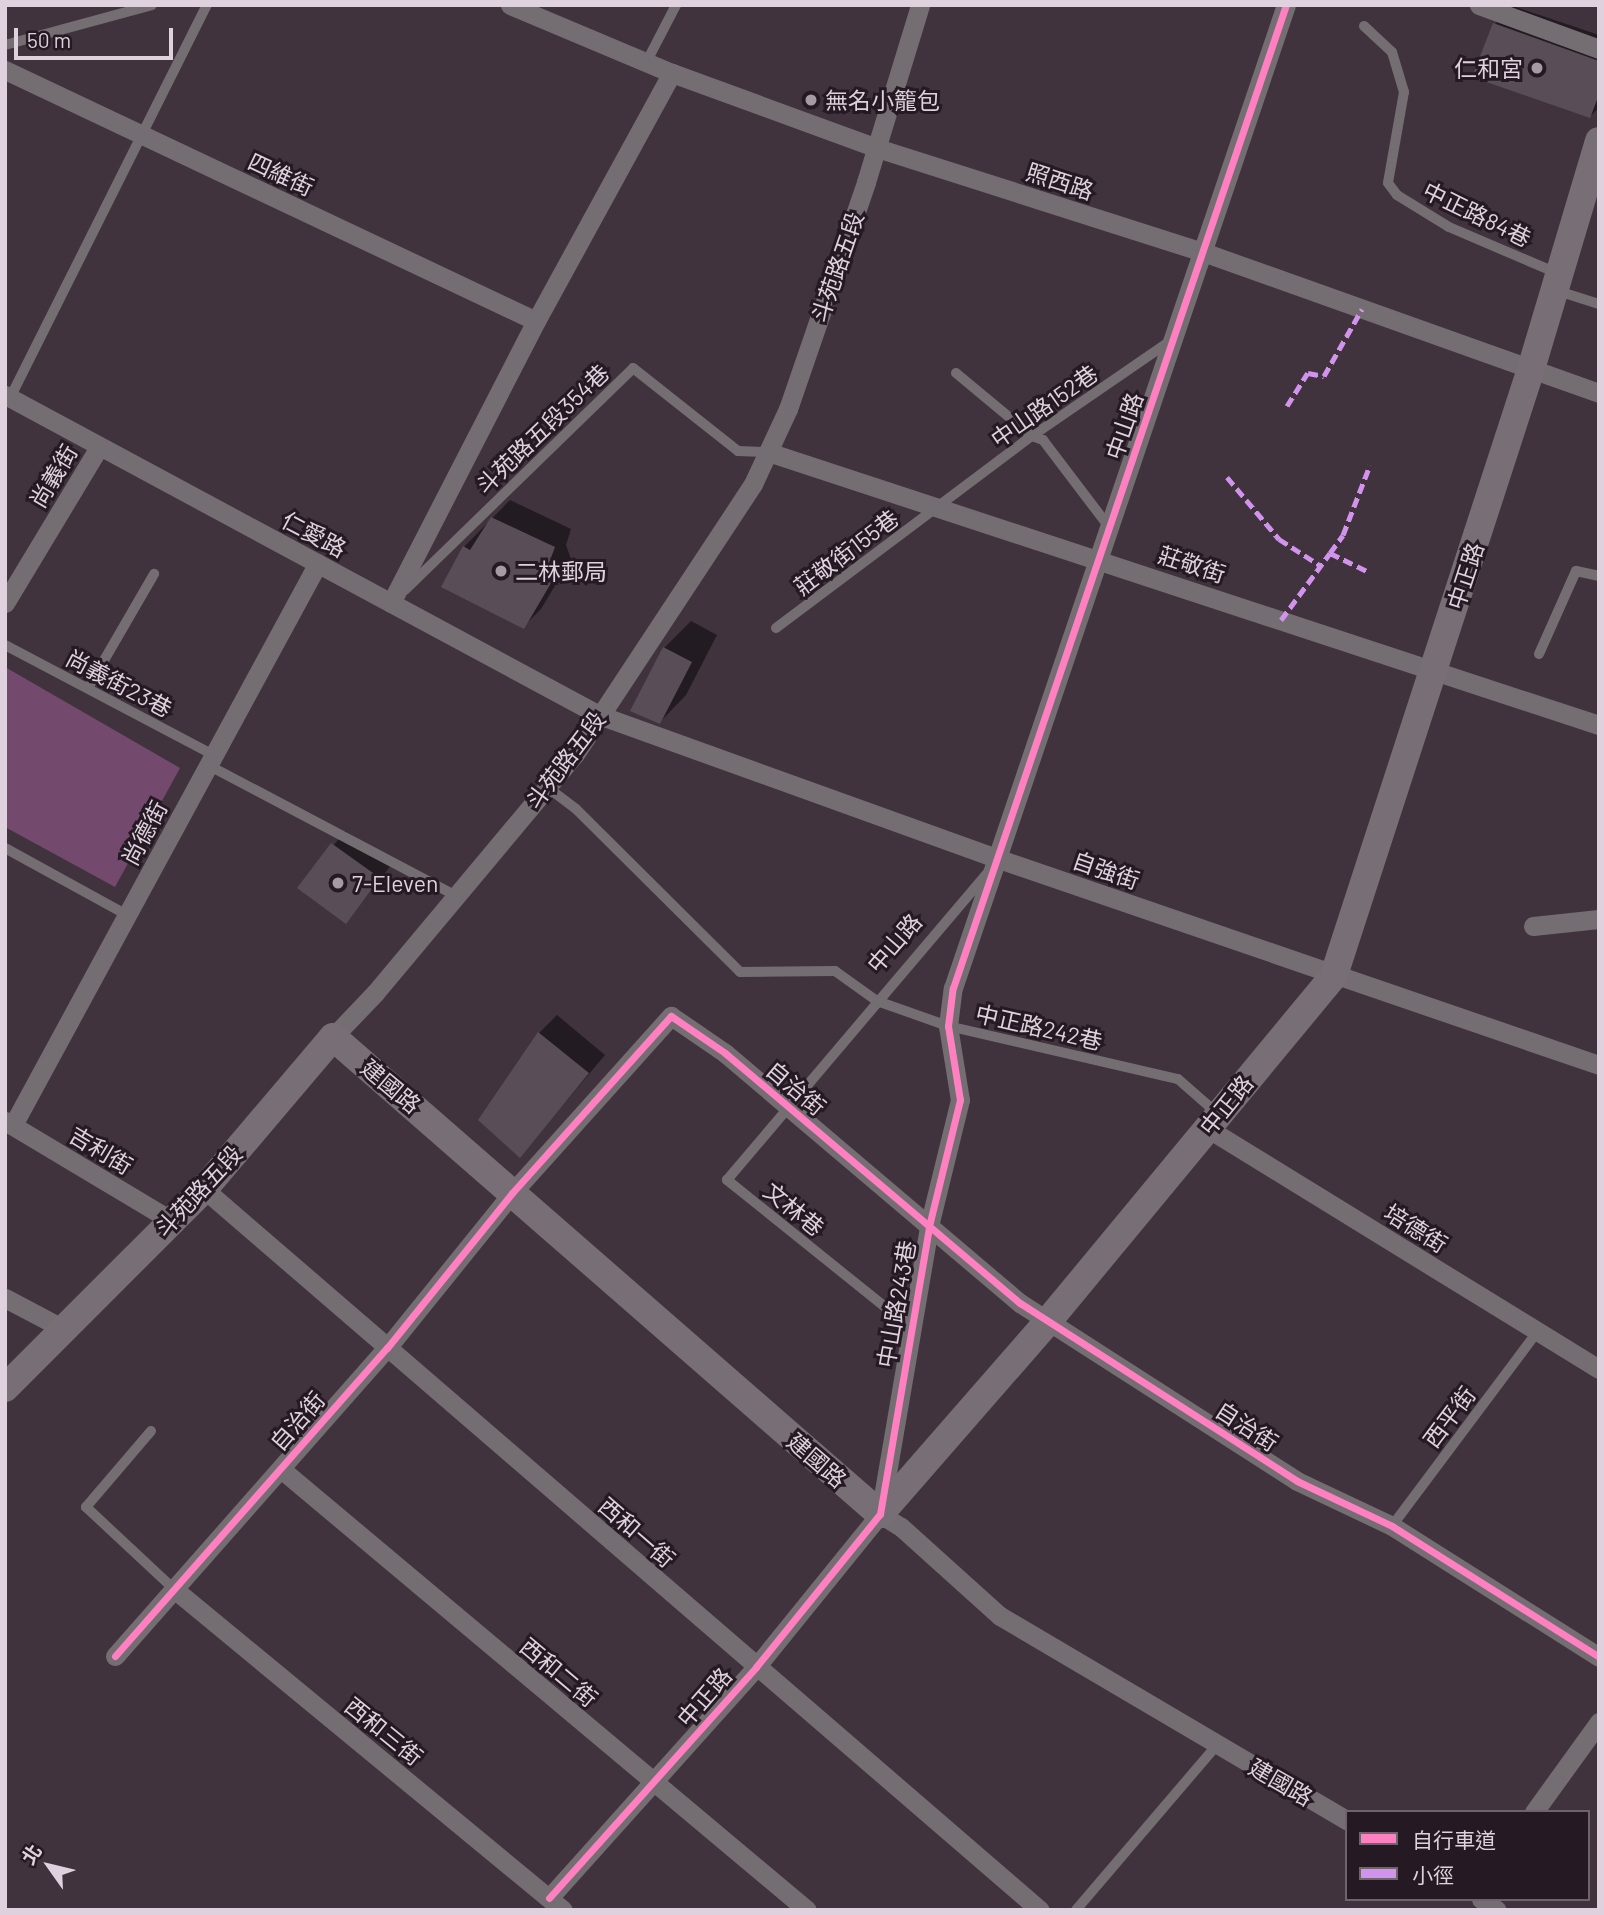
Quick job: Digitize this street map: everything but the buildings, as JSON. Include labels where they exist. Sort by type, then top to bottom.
[{"type":"main road","name":"中正路","points":[[880,1514],[1049,1320],[1334,975],[1531,369],[1599,141]]},
{"type":"main road","name":"斗苑路五段","points":[[6,1387],[62,1328],[204,1189],[332,1037]]},
{"type":"main road","name":"建國路","points":[[332,1037],[880,1514]]},
{"type":"street","name":"照西路","points":[[510,5],[648,59],[672,73],[877,148],[1203,252],[1599,393]]},
{"type":"street","name":"斗苑路五段","points":[[332,1037],[547,787],[599,715],[753,484],[788,409],[877,148],[920,5]]},
{"type":"street","name":"中山路","points":[[999,859],[1286,5]]},
{"type":"street","points":[[1479,5],[1599,49]]},
{"type":"street","name":"四維街","points":[[5,70],[536,321]]},
{"type":"street","points":[[391,603],[536,321],[672,73]]},
{"type":"street","name":"仁愛路","points":[[8,396],[599,715]]},
{"type":"street","name":"尚義街","points":[[5,603],[99,447]]},
{"type":"street","name":"莊敬街","points":[[768,452],[1599,725]]},
{"type":"street","name":"尚德街","points":[[9,1123],[127,915],[318,563]]},
{"type":"street","name":"自強街","points":[[599,715],[999,859],[1599,1065]]},
{"type":"street","name":"中山路243巷","points":[[880,1514],[929,1226],[960,1100],[948,1026],[953,988],[999,859]]},
{"type":"street","points":[[1533,926],[1599,919]]},
{"type":"street","name":"自治街","points":[[116,1656],[387,1348],[512,1193],[671,1016],[725,1053],[1020,1303],[1297,1481],[1392,1526],[1599,1657]]},
{"type":"street","name":"培德街","points":[[1213,1122],[1599,1369]]},
{"type":"street","name":"吉利街","points":[[9,1123],[172,1221]]},
{"type":"street","name":"西和一街","points":[[204,1189],[1040,1910]]},
{"type":"street","points":[[5,1298],[62,1328]]},
{"type":"street","name":"西和二街","points":[[281,1469],[653,1784],[807,1910]]},
{"type":"street","name":"中正路","points":[[556,1904],[653,1784],[756,1667],[880,1514]]},
{"type":"street","name":"建國路","points":[[880,1514],[901,1527],[1000,1616],[1345,1819]]},
{"type":"street","name":"西和三街","points":[[174,1590],[556,1904]]},
{"type":"street","points":[[1535,1810],[1599,1721]]},
{"type":"lane","points":[[5,45],[152,5]]},
{"type":"lane","points":[[8,396],[207,5]]},
{"type":"lane","points":[[648,59],[676,5]]},
{"type":"lane","name":"中正路84巷","points":[[1364,26],[1392,52],[1404,92],[1388,183],[1397,195],[1449,227],[1599,304]]},
{"type":"lane","name":"中山路152巷","points":[[939,507],[1032,436],[1174,339]]},
{"type":"lane","name":"斗苑路五段354巷","points":[[391,603],[633,368],[738,451],[768,452]]},
{"type":"lane","points":[[956,373],[1032,436],[1043,440],[1110,528]]},
{"type":"lane","name":"莊敬街155巷","points":[[776,628],[939,507]]},
{"type":"lane","points":[[1539,654],[1576,571],[1599,576]]},
{"type":"lane","points":[[88,688],[154,574]]},
{"type":"lane","name":"尚義街23巷","points":[[5,645],[88,688],[211,760],[456,896]]},
{"type":"lane","name":"中正路242巷","points":[[547,787],[576,809],[740,972],[835,971],[877,1001],[948,1026],[1178,1079],[1213,1122]]},
{"type":"lane","points":[[5,848],[127,915]]},
{"type":"lane","name":"中山路","points":[[788,1106],[999,859]]},
{"type":"lane","name":"文林巷","points":[[788,1106],[727,1180],[910,1327]]},
{"type":"lane","name":"西平街","points":[[1392,1526],[1538,1331]]},
{"type":"lane","points":[[151,1432],[86,1507],[174,1590]]},
{"type":"lane","points":[[1076,1910],[1217,1745]]},
{"type":"shaded area","points":[[5,667],[180,768],[115,887],[5,827]]},
{"type":"marked path","points":[[1287,406],[1308,373],[1324,376],[1362,309]]},
{"type":"marked path","points":[[1330,553],[1343,535],[1370,465]]},
{"type":"marked path","points":[[1227,477],[1279,539],[1321,566]]},
{"type":"marked path","points":[[1281,620],[1330,553],[1367,571]]},
{"type":"cycle path","points":[[549,1898],[756,1667],[880,1514],[929,1226],[960,1100],[948,1026],[953,988],[1286,5]]},
{"type":"cycle path","points":[[115,1656],[387,1348],[512,1193],[671,1016],[725,1053],[1020,1303],[1297,1481],[1392,1526],[1599,1657]]},
{"type":"place","name":"仁和宮","points":[[1537,68]]},
{"type":"place","name":"無名小籠包","points":[[811,100]]},
{"type":"place","name":"二林郵局","points":[[501,571]]},
{"type":"place","name":"7-Eleven","points":[[338,883]]}]
